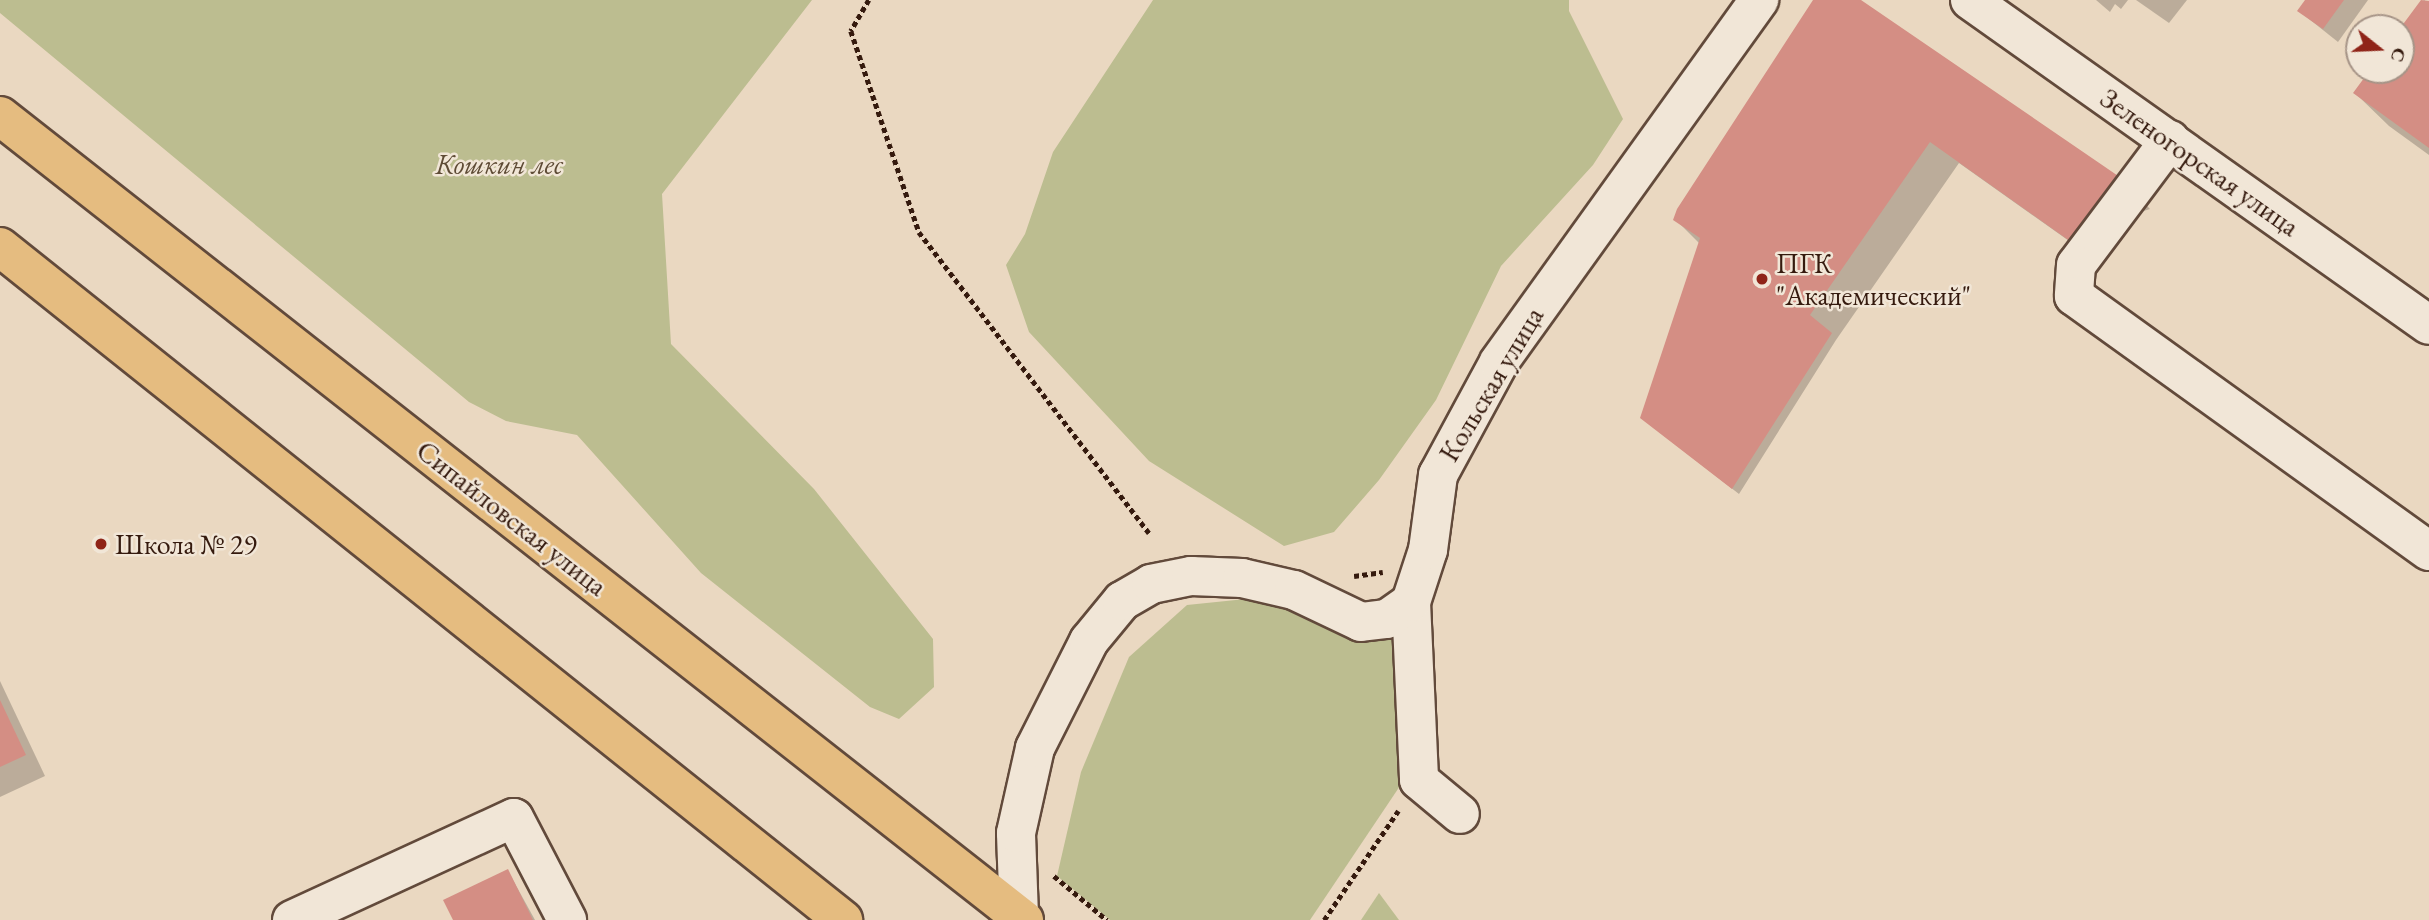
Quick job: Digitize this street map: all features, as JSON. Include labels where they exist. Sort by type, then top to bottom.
[{"type":"main road","name":"Сипайловская улица","points":[[0,116],[1022,918]]},
{"type":"main road","points":[[0,247],[843,920]]},
{"type":"street","name":"Кольская улица","points":[[1411,603],[1429,550],[1438,475],[1478,397],[1545,295],[1759,0]]},
{"type":"street","name":"Зеленогорская улица","points":[[1970,0],[2429,325]]},
{"type":"street","points":[[2170,140],[2076,265],[2074,296],[2429,551]]},
{"type":"street","points":[[1022,918],[1016,833],[1035,748],[1069,674],[1122,601],[1151,584],[1191,576],[1242,578],[1294,590],[1361,622],[1387,619],[1411,603]]},
{"type":"street","points":[[1411,603],[1419,780],[1460,814]]},
{"type":"street","points":[[292,920],[514,818],[567,920]]},
{"type":"path","points":[[869,0],[851,31],[919,232],[1149,533]]},
{"type":"path","points":[[1343,576],[1366,577],[1392,565]]},
{"type":"path","points":[[1324,920],[1419,780]]},
{"type":"green space","name":"Кошкин лес","points":[[0,0],[812,0],[662,194],[671,344],[814,489],[933,639],[934,687],[899,719],[870,707],[701,573],[577,435],[506,421],[469,402],[0,13]]},
{"type":"green space","points":[[1153,0],[1569,0],[1569,11],[1623,119],[1593,165],[1501,266],[1436,400],[1379,480],[1334,532],[1284,546],[1149,461],[1029,332],[1006,265],[1025,234],[1053,152]]},
{"type":"green space","points":[[1265,597],[1399,629],[1406,777],[1310,920],[1110,920],[1057,876],[1081,772],[1129,657],[1187,605]]},
{"type":"green space","points":[[1379,893],[1399,920],[1361,920]]},
{"type":"building","name":"ПГК \"Академический\"","points":[[1813,0],[1861,0],[2127,182],[2106,189],[2071,242],[1930,142],[1810,315],[1832,333],[1732,489],[1640,418],[1700,238],[1673,220],[1677,209]]},
{"type":"building","points":[[2305,0],[2344,0],[2323,29],[2297,11]]},
{"type":"building","points":[[2421,0],[2429,1],[2429,148],[2353,93],[2360,84],[2415,84],[2415,14],[2411,14]]},
{"type":"building","points":[[0,700],[26,755],[0,767]]},
{"type":"building","points":[[508,869],[533,920],[453,920],[443,900]]},
{"type":"place","name":"ПГК \"Академический\"","points":[[1762,279]]},
{"type":"place","name":"Школа № 29","points":[[101,544]]}]
